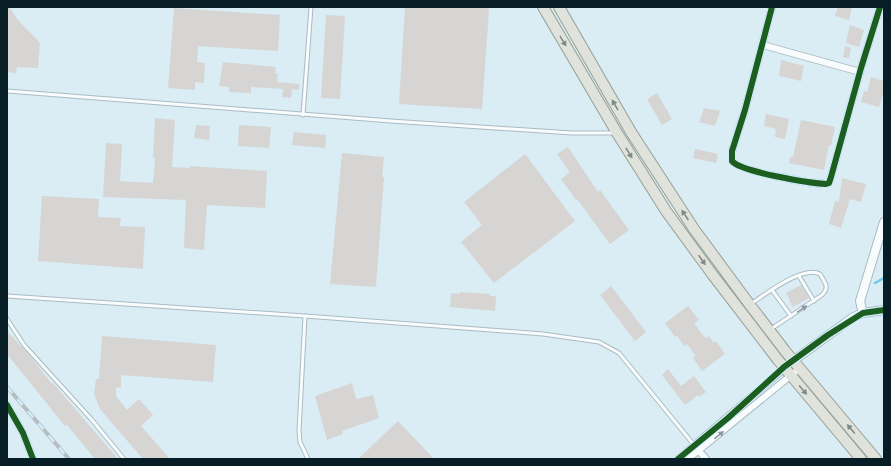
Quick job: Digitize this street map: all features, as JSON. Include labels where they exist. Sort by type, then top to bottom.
[{"type":"main road","points":[[544,7],[617,133],[666,211],[712,274],[791,376],[861,459]]},
{"type":"main road","points":[[559,7],[631,132],[671,195],[784,350],[874,458]]},
{"type":"street","points":[[772,7],[731,155],[733,163],[744,168],[824,184],[828,183],[880,7]]},
{"type":"street","points":[[762,45],[860,72]]},
{"type":"street","points":[[688,459],[791,376],[796,364],[828,335],[852,318],[861,307],[884,222]]},
{"type":"street","points":[[861,307],[884,310]]},
{"type":"street","points":[[678,459],[780,362],[796,364]]},
{"type":"street","points":[[7,405],[23,433],[33,459]]},
{"type":"street","points":[[699,451],[706,459]]},
{"type":"lane","points":[[303,115],[311,7]]},
{"type":"lane","points":[[7,91],[303,115],[572,134],[617,133]]},
{"type":"lane","points":[[750,305],[787,281],[813,272],[820,274],[826,286],[826,290],[822,295],[769,330]]},
{"type":"lane","points":[[799,276],[814,301]]},
{"type":"lane","points":[[772,290],[791,316]]},
{"type":"lane","points":[[7,296],[544,334],[599,342],[619,353],[694,445]]},
{"type":"lane","points":[[306,316],[299,431],[300,442],[308,459]]},
{"type":"lane","points":[[7,319],[24,345],[92,420],[124,459]]},
{"type":"building","points":[[7,7],[9,7],[18,20],[40,43],[38,68],[17,67],[16,73],[7,72]]},
{"type":"building","points":[[405,7],[487,7],[489,10],[482,109],[399,104]]},
{"type":"building","points":[[838,7],[852,7],[849,20],[835,16]]},
{"type":"building","points":[[174,8],[280,15],[278,51],[198,46],[197,62],[205,63],[204,83],[195,82],[195,90],[168,88]]},
{"type":"building","points":[[326,15],[345,16],[340,99],[321,98]]},
{"type":"building","points":[[850,25],[864,30],[859,47],[846,43]]},
{"type":"building","points":[[845,46],[851,48],[849,58],[843,57]]},
{"type":"building","points":[[781,60],[804,66],[801,81],[779,76]]},
{"type":"building","points":[[223,62],[276,67],[275,74],[278,74],[277,82],[299,84],[299,90],[292,89],[291,98],[282,97],[283,89],[251,87],[251,93],[229,92],[229,87],[219,86]]},
{"type":"building","points":[[871,77],[884,81],[884,94],[879,107],[861,102],[864,91],[867,92]]},
{"type":"building","points":[[657,93],[672,119],[662,125],[647,99]]},
{"type":"building","points":[[704,108],[720,111],[715,126],[699,122]]},
{"type":"building","points":[[766,114],[789,119],[785,139],[775,137],[776,129],[764,126]]},
{"type":"building","points":[[155,118],[175,120],[172,167],[190,168],[190,166],[267,171],[265,208],[207,205],[204,250],[184,248],[186,200],[103,197],[106,143],[122,144],[120,181],[153,183],[155,158],[153,158]]},
{"type":"building","points":[[801,120],[835,127],[831,146],[829,145],[824,170],[789,163],[790,157],[793,157]]},
{"type":"building","points":[[196,125],[210,126],[209,140],[194,138]]},
{"type":"building","points":[[239,125],[271,127],[269,148],[238,146]]},
{"type":"building","points":[[294,132],[326,135],[325,148],[292,145]]},
{"type":"building","points":[[568,147],[598,192],[600,190],[629,230],[610,244],[561,179],[570,172],[557,154]]},
{"type":"building","points":[[695,149],[718,154],[716,163],[693,158]]},
{"type":"building","points":[[342,153],[384,157],[382,177],[384,177],[376,287],[330,284]]},
{"type":"building","points":[[525,154],[575,221],[494,283],[461,242],[482,225],[464,202]]},
{"type":"building","points":[[842,178],[866,184],[861,202],[850,199],[841,228],[829,224],[835,201],[839,202]]},
{"type":"building","points":[[42,196],[99,199],[98,217],[121,218],[120,226],[145,227],[143,269],[38,261]]},
{"type":"building","points":[[801,285],[809,298],[793,307],[786,293]]},
{"type":"building","points":[[611,286],[646,332],[635,341],[600,295]]},
{"type":"building","points":[[460,292],[490,294],[490,296],[496,296],[495,311],[450,307],[451,293],[460,294]]},
{"type":"building","points":[[688,306],[699,320],[694,323],[702,334],[706,338],[709,336],[714,343],[716,341],[725,354],[702,371],[693,358],[696,356],[687,344],[684,346],[677,336],[675,337],[665,323]]},
{"type":"building","points":[[7,331],[118,459],[95,459],[67,425],[65,426],[7,354]]},
{"type":"building","points":[[102,336],[216,345],[213,382],[121,375],[121,388],[116,387],[116,396],[127,410],[139,399],[153,415],[141,426],[170,459],[143,459],[100,409],[94,394],[96,379],[99,379]]},
{"type":"building","points":[[668,369],[681,386],[694,376],[706,392],[699,397],[698,395],[685,405],[662,375]]},
{"type":"building","points":[[352,383],[356,399],[373,395],[379,418],[342,431],[343,434],[327,440],[315,396]]},
{"type":"building","points":[[398,421],[434,459],[358,459]]},
{"type":"waterway","points":[[875,283],[884,278]]},
{"type":"railway","points":[[7,387],[69,459]]},
{"type":"cycle path","points":[[772,7],[745,110],[732,151],[732,161],[738,165],[761,173],[805,182],[826,184],[829,183],[831,177],[861,68],[880,7]]},
{"type":"cycle path","points":[[678,459],[728,418],[784,367],[828,335],[863,313],[884,310]]},
{"type":"cycle path","points":[[7,405],[23,433],[33,459]]}]
